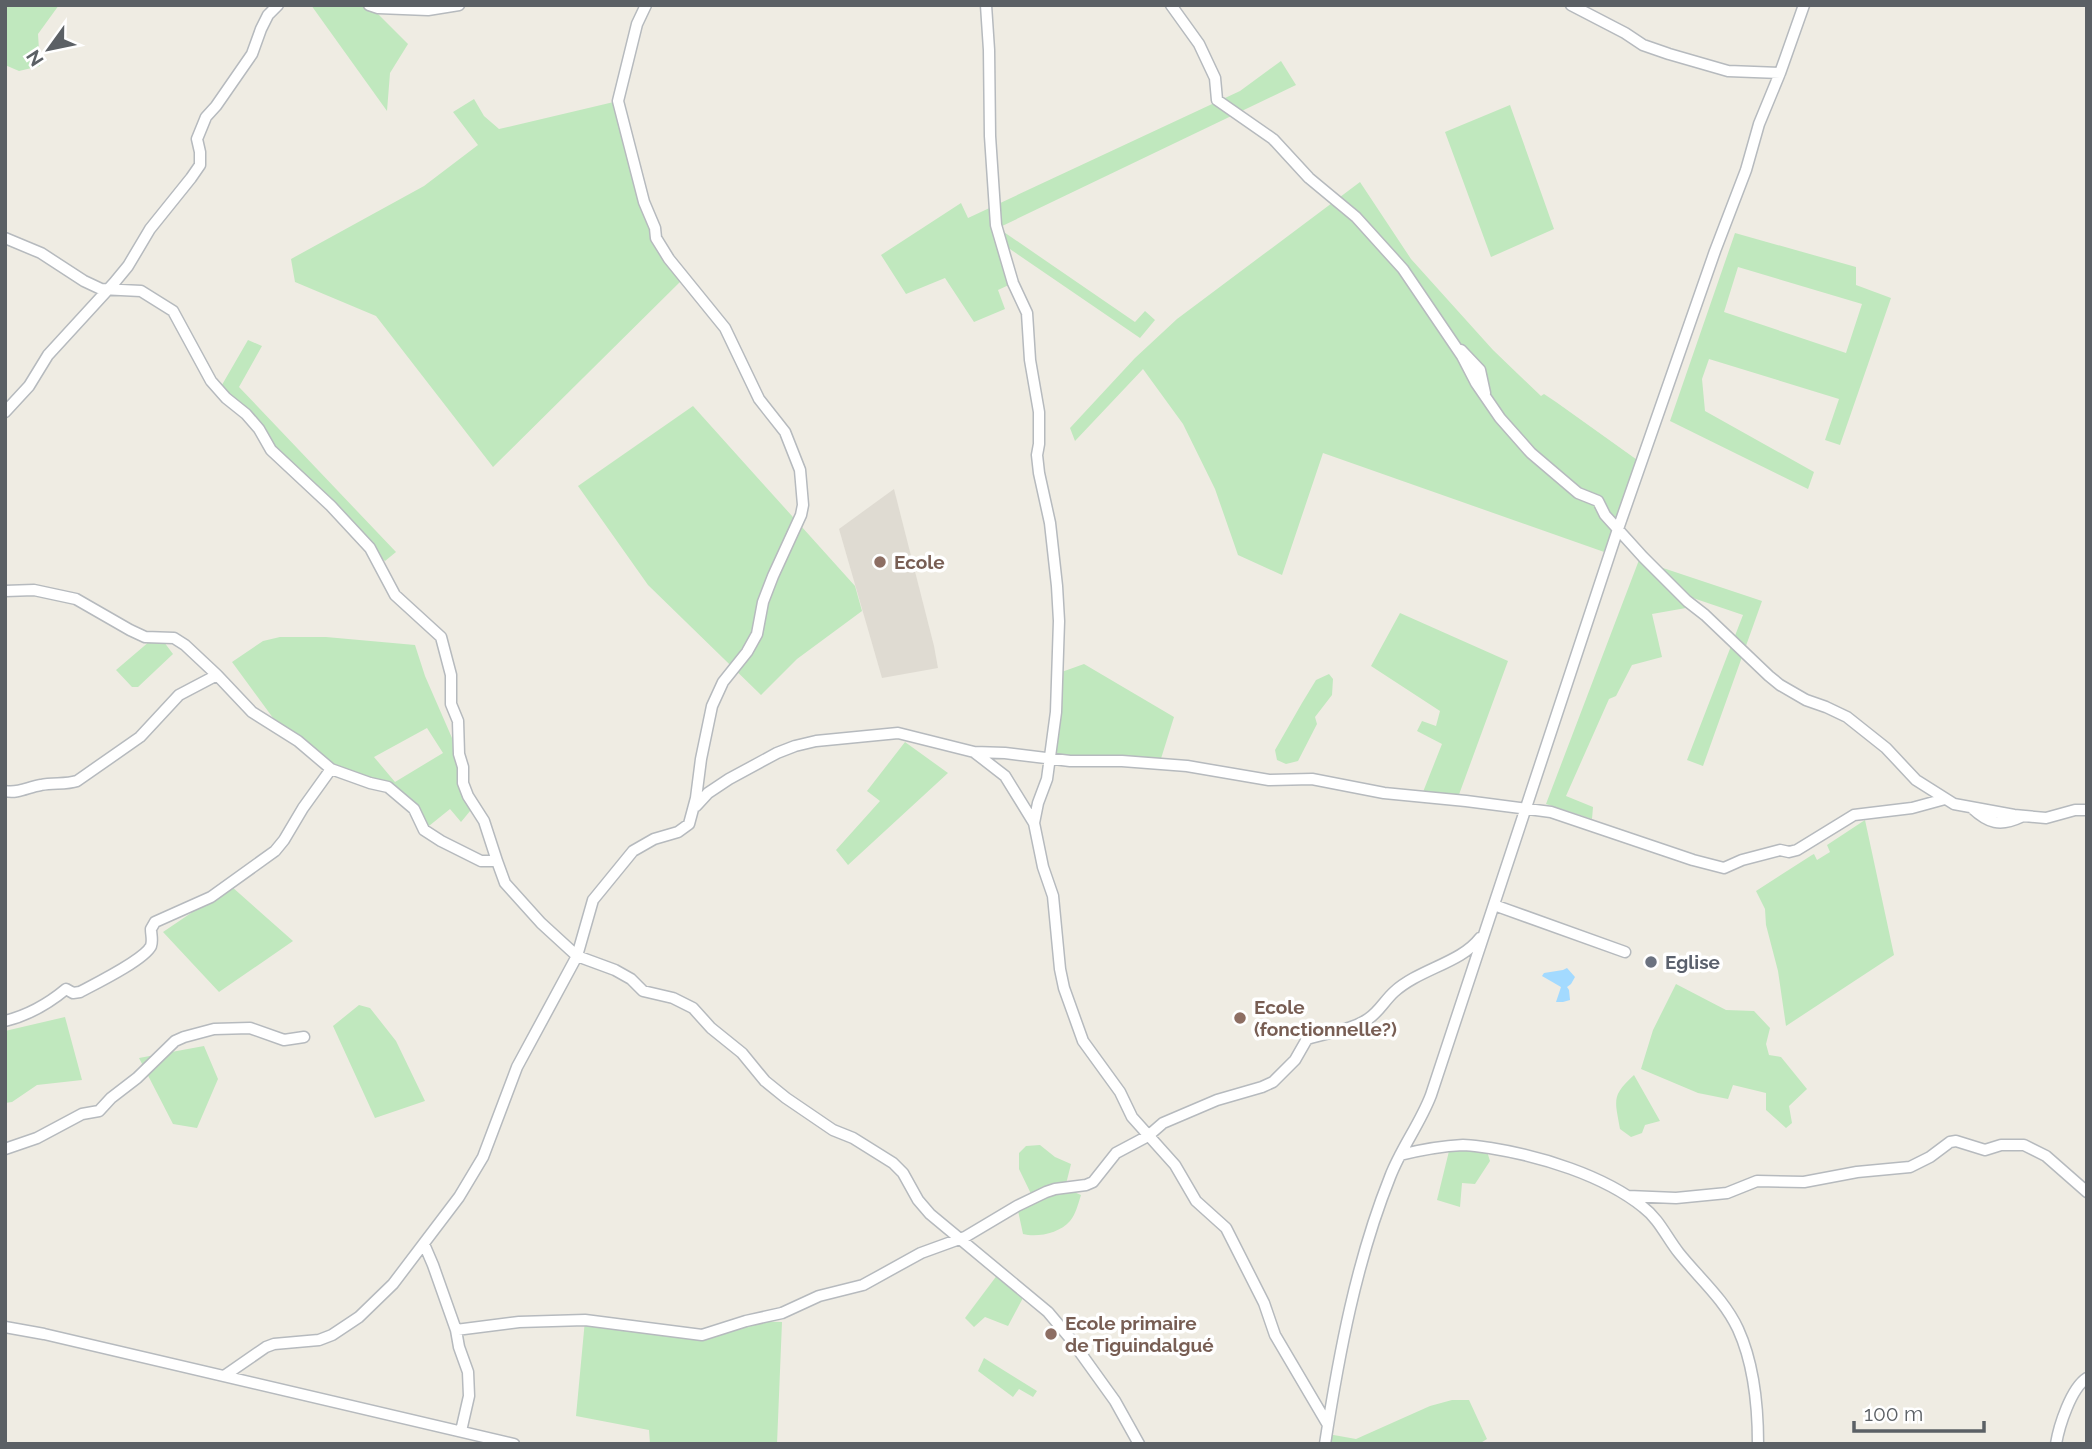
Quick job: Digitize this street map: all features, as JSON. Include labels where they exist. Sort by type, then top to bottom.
[{"type":"street","points":[[5,412],[29,386],[48,355],[128,266],[150,229],[200,165],[197,139],[206,117],[252,54],[268,15],[278,5]]},
{"type":"street","points":[[369,5],[378,8],[428,10],[459,5]]},
{"type":"street","points":[[224,1376],[266,1347],[295,1341],[319,1340],[346,1327],[393,1284],[459,1197],[483,1157],[517,1067],[577,956],[593,900],[633,850],[654,839],[678,832],[689,824],[712,706],[723,682],[747,652],[757,634],[763,602],[772,576],[800,515],[803,490],[800,470],[785,432],[759,399],[725,328],[669,259],[656,238],[644,202],[618,101],[637,24],[646,5]]},
{"type":"street","points":[[986,5],[996,225],[1013,283],[1027,313],[1030,360],[1039,412],[1040,444],[1037,455],[1050,523],[1057,586],[1059,621],[1056,712],[1047,779],[1034,823]]},
{"type":"street","points":[[1171,5],[1199,44],[1215,78],[1217,100],[1273,139],[1309,178],[1356,217],[1403,269],[1500,418],[1531,453],[1578,493],[1598,501],[1605,515],[1687,601],[1780,685],[1805,700],[1847,718],[1885,748],[1916,780],[1945,799],[1971,808],[2014,816],[2046,818],[2075,810],[2087,810]]},
{"type":"street","points":[[1571,5],[1643,45],[1669,54],[1728,71],[1780,73]]},
{"type":"street","points":[[1325,1444],[1343,1341],[1373,1222],[1400,1155],[1432,1095],[1618,529],[1746,170],[1759,124],[1804,5]]},
{"type":"street","points":[[5,238],[41,253],[101,289],[141,291],[173,311],[211,381],[246,414],[259,429],[271,450],[331,506],[370,548],[395,595],[441,637],[451,675],[451,704],[458,721],[457,738],[463,767],[463,783],[484,821],[505,883],[541,923],[577,956],[615,970],[631,979],[643,991],[673,998],[693,1008],[717,1033],[741,1052],[765,1081],[786,1098],[833,1130],[853,1138],[893,1163],[903,1172],[918,1200],[930,1214],[1048,1312],[1077,1347],[1115,1401],[1139,1444]]},
{"type":"street","points":[[5,591],[34,590],[76,599],[145,637],[174,638],[185,645],[252,712],[298,741],[331,769],[388,787],[414,809],[424,830],[440,841],[481,861],[497,861]]},
{"type":"street","points":[[5,791],[18,792],[44,784],[77,781],[140,737],[179,695],[216,675]]},
{"type":"street","points":[[693,809],[708,793],[729,779],[795,746],[816,741],[898,733],[974,752],[1187,766],[1269,780],[1312,779],[1384,793],[1551,812],[1693,860],[1724,867],[1780,850],[1797,850],[1854,815],[1912,808],[1945,799]]},
{"type":"street","points":[[974,752],[1005,776],[1034,823],[1043,867],[1053,896],[1060,969],[1072,1015],[1083,1041],[1120,1092],[1132,1117],[1175,1165],[1196,1201],[1226,1228],[1264,1303],[1275,1335],[1328,1425]]},
{"type":"street","points":[[5,1021],[45,1005],[66,989],[73,993],[80,992],[127,966],[146,952],[152,939],[150,929],[155,922],[211,897],[275,851],[331,769]]},
{"type":"street","points":[[1494,905],[1625,952]]},
{"type":"street","points":[[456,1330],[519,1322],[585,1320],[702,1335],[782,1313],[820,1296],[863,1285],[921,1253],[960,1239],[1046,1192],[1093,1182],[1116,1153],[1179,1115],[1273,1082],[1295,1060],[1307,1039],[1341,1031],[1370,1018],[1394,992],[1420,974],[1464,954],[1473,947],[1486,929]]},
{"type":"street","points":[[5,1149],[37,1138],[82,1114],[100,1111],[175,1041],[184,1037],[214,1029],[250,1028],[284,1040],[304,1037]]},
{"type":"street","points":[[1628,1196],[1676,1198],[1727,1193],[1757,1181],[1804,1182],[1857,1172],[1900,1168],[1921,1163],[1950,1142],[1956,1141],[1985,1150],[2001,1145],[2024,1145],[2046,1156],[2087,1192]]},
{"type":"street","points":[[1400,1155],[1466,1145],[1536,1157],[1597,1180],[1645,1208],[1678,1252],[1710,1288],[1738,1328],[1749,1362],[1755,1394],[1758,1444]]},
{"type":"street","points":[[424,1244],[456,1330],[469,1385],[461,1431]]},
{"type":"street","points":[[5,1328],[44,1334],[514,1444]]},
{"type":"street","points":[[2056,1444],[2058,1432],[2074,1393],[2079,1383],[2087,1378]]},
{"type":"shaded area","name":"Ecole","points":[[894,489],[938,668],[882,678],[839,529]]},
{"type":"green space","points":[[5,5],[59,5],[38,34],[40,66],[19,71],[5,65]]},
{"type":"green space","points":[[311,5],[369,5],[408,44],[390,73],[387,111]]},
{"type":"green space","points":[[1281,61],[1296,85],[998,228],[1135,322],[1145,311],[1155,320],[1140,338],[1004,245],[1013,283],[998,290],[1005,309],[974,322],[945,278],[906,294],[881,255],[961,203],[968,218],[1240,91]]},
{"type":"green space","points":[[474,99],[484,116],[499,129],[618,101],[655,228],[684,278],[493,467],[376,316],[295,282],[291,259],[424,186],[478,145],[453,112]]},
{"type":"green space","points":[[1510,105],[1554,229],[1491,257],[1445,132]]},
{"type":"green space","points":[[1360,182],[1411,259],[1493,350],[1541,396],[1544,394],[1640,462],[1607,553],[1323,453],[1282,575],[1238,555],[1215,489],[1183,424],[1143,369],[1075,441],[1070,428],[1135,358],[1177,319]]},
{"type":"green space","points":[[1735,233],[1856,267],[1856,285],[1891,298],[1840,445],[1825,440],[1839,399],[1709,359],[1702,379],[1705,411],[1814,472],[1808,489],[1670,421]],"holes":[[[1738,267],[1862,304],[1846,353],[1724,312]]]},
{"type":"green space","points":[[248,340],[262,346],[239,387],[396,552],[385,561],[271,450],[259,429],[219,390]]},
{"type":"green space","points":[[693,406],[855,586],[862,611],[797,659],[761,695],[648,585],[578,486]]},
{"type":"green space","points":[[1639,560],[1762,601],[1703,766],[1687,760],[1743,615],[1693,598],[1686,608],[1652,614],[1662,657],[1632,665],[1616,696],[1609,699],[1566,796],[1593,807],[1592,819],[1546,804]]},
{"type":"green space","points":[[1400,613],[1508,661],[1457,800],[1421,797],[1442,744],[1417,731],[1422,721],[1436,726],[1440,711],[1371,666]]},
{"type":"green space","points":[[280,637],[326,637],[415,645],[425,676],[459,754],[463,783],[475,805],[461,822],[450,809],[424,830],[414,809],[388,787],[335,771],[284,733],[232,662],[263,641]],"holes":[[[427,728],[443,753],[395,782],[374,757]]]},
{"type":"green space","points":[[150,641],[164,642],[173,654],[138,687],[132,687],[116,670]]},
{"type":"green space","points":[[1084,664],[1174,717],[1159,765],[1049,759],[1056,674]]},
{"type":"green space","points":[[1329,674],[1333,679],[1332,695],[1315,717],[1317,724],[1298,761],[1286,764],[1277,760],[1275,750],[1302,703],[1316,680]]},
{"type":"green space","points":[[905,742],[948,773],[848,865],[836,850],[880,801],[867,791]]},
{"type":"green space","points":[[1865,820],[1894,955],[1786,1026],[1765,909],[1756,891],[1812,855],[1814,854],[1817,860],[1830,852],[1827,845]]},
{"type":"green space","points":[[231,886],[293,941],[219,992],[163,932]]},
{"type":"green space","points":[[1676,984],[1726,1010],[1754,1011],[1770,1028],[1766,1044],[1769,1055],[1781,1057],[1807,1089],[1789,1106],[1792,1123],[1786,1128],[1766,1110],[1766,1093],[1733,1085],[1728,1099],[1698,1093],[1641,1069],[1653,1030]]},
{"type":"green space","points":[[359,1005],[370,1008],[396,1041],[425,1101],[375,1118],[333,1026]]},
{"type":"green space","points":[[65,1017],[82,1080],[37,1085],[12,1102],[5,1103],[5,1031]]},
{"type":"green space","points":[[204,1046],[218,1079],[197,1128],[173,1124],[139,1058]]},
{"type":"green space","points":[[1634,1075],[1660,1121],[1645,1125],[1642,1133],[1631,1137],[1620,1129],[1616,1099],[1621,1088]]},
{"type":"green space","points":[[1040,1145],[1055,1157],[1071,1164],[1065,1188],[1081,1195],[1074,1215],[1066,1225],[1048,1234],[1029,1235],[1023,1234],[1017,1206],[1033,1198],[1019,1169],[1019,1153],[1026,1146]]},
{"type":"green space","points":[[1450,1147],[1486,1148],[1490,1161],[1475,1184],[1462,1183],[1460,1207],[1437,1200]]},
{"type":"green space","points":[[998,1274],[1024,1296],[1008,1326],[985,1317],[974,1327],[965,1318]]},
{"type":"green space","points":[[585,1320],[702,1335],[746,1321],[782,1322],[777,1444],[650,1444],[649,1430],[576,1416]]},
{"type":"green space","points":[[984,1358],[1037,1391],[1033,1397],[1019,1389],[1013,1397],[978,1371]]},
{"type":"green space","points":[[1452,1400],[1469,1400],[1487,1439],[1479,1444],[1326,1444],[1328,1434],[1356,1439],[1430,1406]]},
{"type":"water","points":[[1567,968],[1575,977],[1567,987],[1570,1000],[1556,1002],[1561,987],[1542,976],[1544,973]]},
{"type":"place","name":"Ecole","points":[[880,562]]},
{"type":"place","name":"Eglise","points":[[1651,962]]},
{"type":"place","name":"Ecole (fonctionnelle?)","points":[[1240,1018]]},
{"type":"place","name":"Ecole primaire de Tiguindalgué","points":[[1051,1334]]}]
